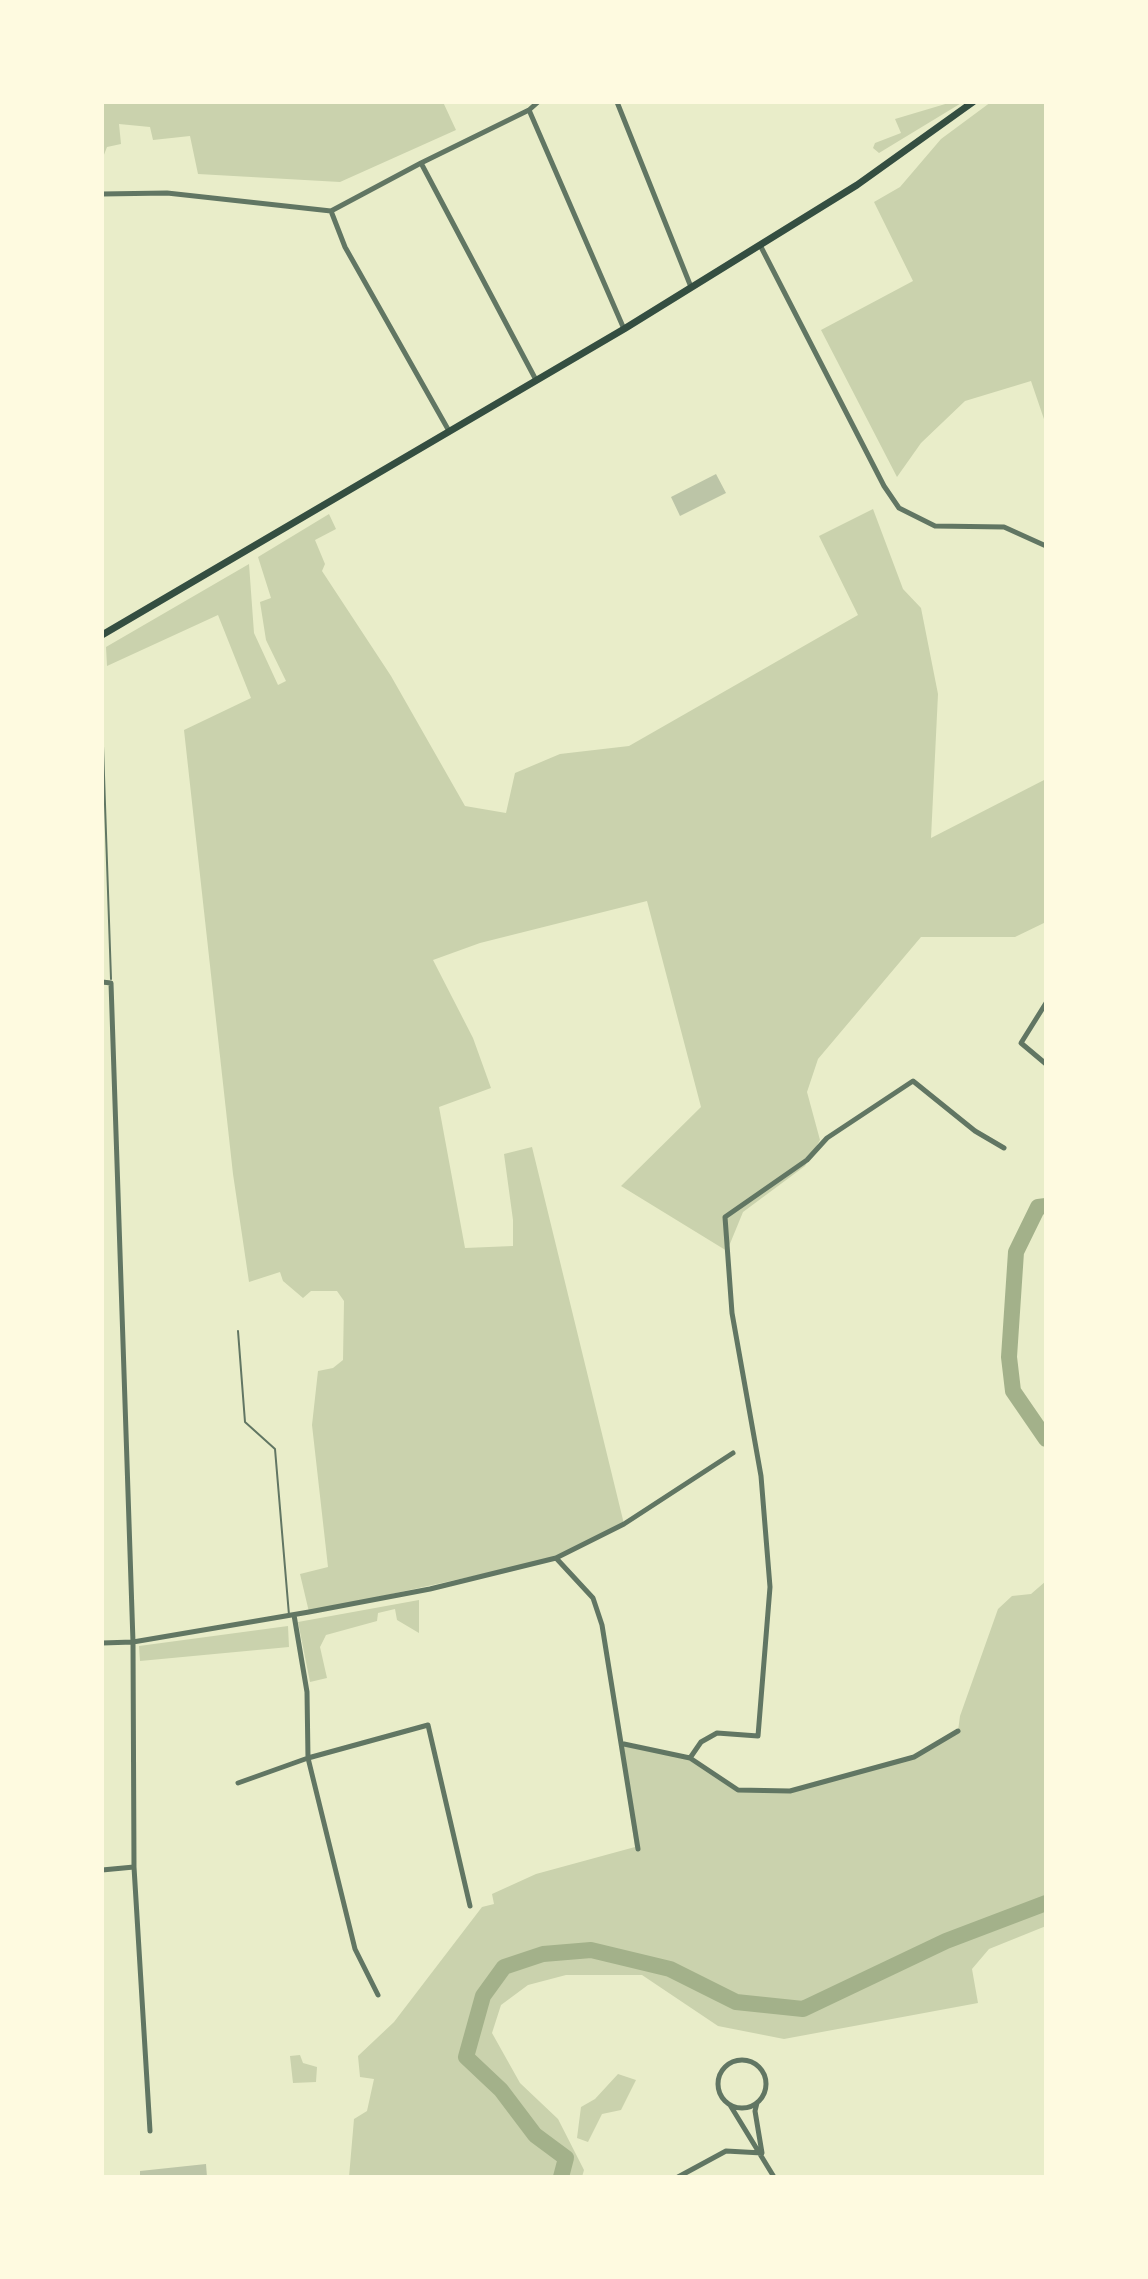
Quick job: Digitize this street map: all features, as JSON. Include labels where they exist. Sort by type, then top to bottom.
[{"type":"main road","points":[[102,635],[624,329],[857,185],[973,102]]},
{"type":"street","points":[[102,194],[167,193],[331,211],[529,110],[538,102]]},
{"type":"street","points":[[617,102],[691,287]]},
{"type":"street","points":[[529,110],[624,329]]},
{"type":"street","points":[[421,163],[536,380]]},
{"type":"street","points":[[331,211],[345,247],[449,431]]},
{"type":"street","points":[[760,244],[884,486],[899,508],[935,526],[1004,527],[1046,546]]},
{"type":"street","points":[[102,982],[111,983],[133,1642],[134,1867],[150,2131]]},
{"type":"street","points":[[1046,1003],[1021,1043],[1046,1064]]},
{"type":"street","points":[[690,1758],[701,1742],[717,1733],[758,1736],[770,1587],[761,1476],[732,1313],[725,1217],[807,1160],[827,1138],[913,1081],[975,1131],[1004,1148]]},
{"type":"street","points":[[102,1643],[133,1642],[292,1615],[430,1589],[556,1558],[624,1524],[733,1453]]},
{"type":"street","points":[[556,1558],[593,1598],[602,1625],[638,1849]]},
{"type":"street","points":[[292,1615],[307,1692],[308,1758],[355,1949],[378,1995]]},
{"type":"street","points":[[238,1783],[308,1758],[428,1725],[470,1906]]},
{"type":"street","points":[[624,1744],[690,1758],[738,1790],[790,1791],[914,1757],[958,1731]]},
{"type":"street","points":[[102,1870],[134,1867]]},
{"type":"street","points":[[762,2153],[754,2147],[722,2096],[718,2083],[724,2068],[737,2060],[753,2062],[764,2073],[765,2089],[755,2111],[762,2153],[774,2177]]},
{"type":"street","points":[[730,2105],[744,2108],[757,2102]]},
{"type":"street","points":[[678,2177],[726,2151],[762,2153]]},
{"type":"lane","points":[[102,717],[111,983]]},
{"type":"lane","points":[[238,1331],[245,1422],[275,1449],[292,1615]]},
{"type":"green space","points":[[102,102],[443,102],[456,130],[340,182],[198,174],[190,136],[153,140],[150,127],[119,124],[121,144],[107,147],[102,160]]},
{"type":"green space","points":[[952,102],[963,102],[879,153],[873,148],[875,143],[901,133],[895,119]]},
{"type":"green space","points":[[991,102],[1046,102],[1046,425],[1031,381],[965,401],[921,443],[897,477],[821,330],[913,281],[874,202],[900,187],[941,139]]},
{"type":"green space","points":[[873,509],[903,589],[921,608],[938,694],[931,838],[1046,779],[1046,922],[1015,937],[921,937],[818,1059],[807,1092],[820,1140],[805,1166],[743,1212],[727,1251],[621,1186],[701,1107],[647,901],[480,943],[433,960],[473,1038],[491,1088],[439,1107],[465,1248],[513,1246],[513,1220],[504,1154],[532,1147],[624,1524],[556,1558],[309,1612],[300,1574],[328,1567],[312,1425],[318,1371],[333,1368],[343,1360],[344,1301],[337,1291],[311,1291],[303,1298],[283,1281],[280,1272],[249,1282],[233,1174],[184,730],[251,698],[218,615],[107,666],[106,647],[249,564],[254,633],[278,685],[286,681],[266,640],[260,602],[271,598],[258,557],[329,514],[336,529],[315,540],[325,564],[322,571],[391,676],[465,806],[506,813],[515,773],[560,754],[629,746],[858,615],[819,536]]},
{"type":"green space","points":[[1046,1581],[1046,1926],[989,1949],[972,1969],[978,2003],[784,2039],[718,2026],[642,1975],[566,1975],[528,1985],[501,2005],[492,2033],[520,2083],[558,2119],[584,2170],[582,2177],[349,2177],[354,2119],[367,2111],[374,2079],[360,2077],[358,2056],[394,2022],[482,1907],[494,1904],[492,1894],[536,1874],[635,1847],[620,1744],[690,1758],[738,1790],[790,1791],[914,1757],[958,1731],[960,1716],[998,1609],[1012,1596],[1031,1594]]},
{"type":"green space","points":[[419,1600],[419,1633],[397,1620],[395,1609],[378,1613],[377,1621],[326,1635],[320,1647],[327,1678],[310,1682],[298,1622]]},
{"type":"green space","points":[[288,1626],[289,1647],[140,1661],[139,1646]]},
{"type":"green space","points":[[300,2055],[303,2063],[317,2067],[316,2082],[293,2083],[290,2056]]},
{"type":"green space","points":[[618,2074],[636,2080],[621,2110],[602,2114],[588,2142],[577,2138],[581,2107],[595,2099]]},
{"type":"building","points":[[716,474],[726,493],[680,516],[671,497]]},
{"type":"building","points":[[206,2164],[207,2177],[140,2177],[140,2171]]},
{"type":"waterway","points":[[1046,1206],[1038,1207],[1016,1252],[1009,1357],[1013,1391],[1046,1439]]},
{"type":"waterway","points":[[561,2177],[566,2158],[535,2135],[501,2090],[466,2057],[483,1996],[504,1967],[543,1954],[591,1950],[670,1969],[736,2002],[803,2009],[946,1941],[1046,1903]]}]
